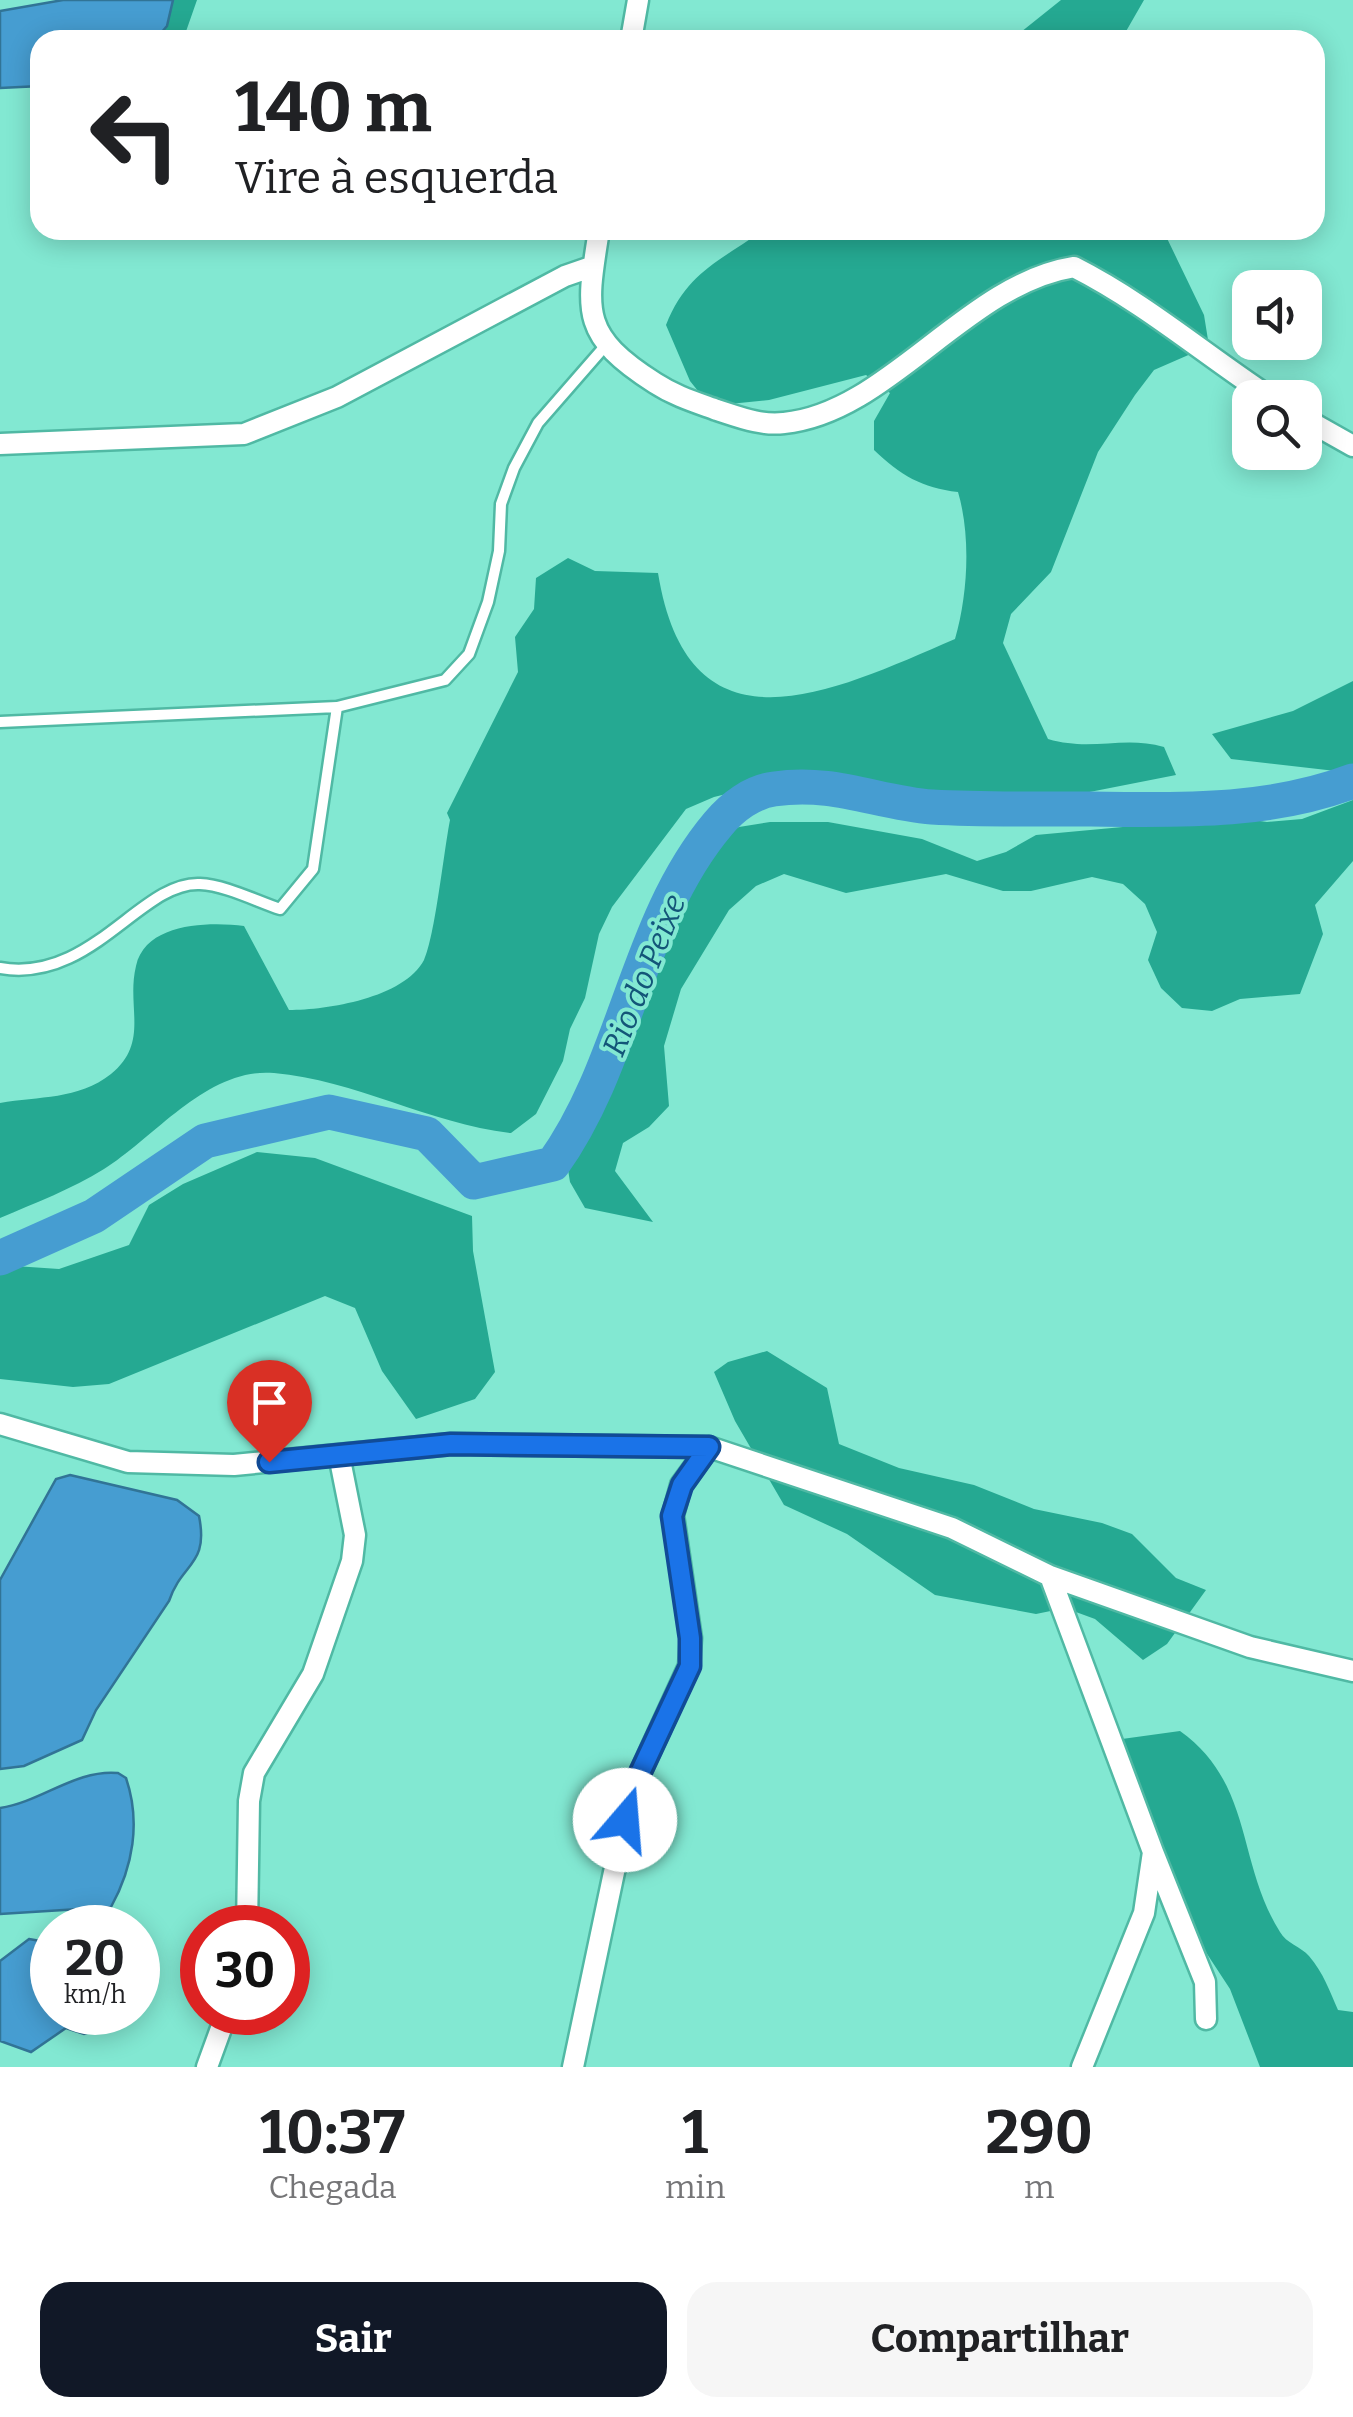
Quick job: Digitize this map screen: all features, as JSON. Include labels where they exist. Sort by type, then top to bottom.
[{"type":"street","points":[[633,30],[638,0]]},
{"type":"street","points":[[598,240],[591,267],[591,303],[613,356],[674,395],[751,421],[780,424],[817,418],[875,384],[998,298],[1050,271],[1074,267],[1165,319],[1196,350],[1243,380]]},
{"type":"street","points":[[0,444],[244,434],[320,405],[566,276],[591,267]]},
{"type":"street","points":[[1322,429],[1353,446]]},
{"type":"street","points":[[0,1424],[128,1462],[234,1465],[451,1444],[709,1447],[952,1528],[1050,1576],[1250,1647],[1353,1671]]},
{"type":"street","points":[[573,2067],[625,1820],[640,1773],[690,1666],[690,1638],[672,1516],[682,1485],[709,1447]]},
{"type":"street","points":[[247,1905],[254,1773],[313,1674],[352,1561],[354,1535],[340,1454]]},
{"type":"street","points":[[1050,1576],[1153,1852],[1196,1954],[1205,1982],[1206,2019]]},
{"type":"street","points":[[1082,2067],[1144,1913],[1153,1852]]},
{"type":"street","points":[[207,2067],[219,2035]]},
{"type":"lane","points":[[0,722],[338,707],[445,680],[470,654],[488,602],[499,551],[501,504],[514,468],[538,423],[606,345]]},
{"type":"lane","points":[[0,968],[65,963],[174,889],[200,884],[280,909],[313,869],[338,707]]},
{"type":"green space","points":[[127,0],[197,0],[186,30],[117,30]]},
{"type":"green space","points":[[1061,0],[1144,0],[1127,30],[1024,30]]},
{"type":"green space","points":[[749,240],[1168,240],[1204,315],[1209,346],[1154,370],[1135,395],[1098,452],[1051,572],[1011,614],[1003,643],[1048,739],[1164,747],[1176,775],[1054,799],[989,802],[803,775],[714,797],[686,809],[612,907],[599,934],[585,998],[570,1029],[563,1061],[536,1114],[511,1133],[451,1121],[304,1077],[250,1074],[205,1092],[92,1176],[0,1218],[0,1103],[85,1089],[123,1062],[133,1037],[136,966],[142,951],[152,941],[198,925],[244,926],[289,1010],[323,1008],[363,999],[383,993],[414,973],[424,960],[432,933],[450,820],[447,813],[518,672],[515,637],[534,609],[536,578],[568,558],[595,571],[658,573],[675,633],[700,671],[733,691],[772,697],[815,692],[861,678],[955,639],[966,565],[965,527],[958,492],[912,479],[874,450],[874,421],[890,393],[866,375],[769,400],[710,406],[690,381],[666,325],[684,292],[706,270]]},
{"type":"green space","points":[[1353,681],[1353,773],[1231,759],[1212,734],[1293,711]]},
{"type":"green space","points":[[1353,800],[1353,861],[1315,905],[1323,934],[1300,994],[1240,999],[1212,1011],[1182,1008],[1161,988],[1148,960],[1157,932],[1145,904],[1123,884],[1092,877],[1031,891],[1003,891],[946,874],[846,893],[784,874],[756,886],[729,910],[681,989],[664,1046],[669,1106],[649,1127],[623,1143],[615,1171],[653,1222],[585,1208],[570,1182],[565,1151],[627,979],[688,862],[711,839],[739,827],[770,822],[828,822],[922,839],[977,861],[1006,852],[1036,835],[1231,817],[1267,822],[1302,819]]},
{"type":"green space","points":[[257,1152],[315,1158],[472,1216],[473,1251],[495,1372],[475,1399],[416,1419],[382,1371],[355,1308],[325,1296],[109,1384],[73,1387],[0,1379],[0,1265],[59,1269],[129,1245],[149,1205],[183,1184]]},
{"type":"green space","points":[[767,1351],[827,1388],[839,1444],[899,1468],[974,1485],[1034,1509],[1102,1523],[1132,1534],[1176,1578],[1206,1590],[1167,1644],[1143,1660],[1095,1619],[1065,1608],[1036,1614],[935,1595],[847,1534],[784,1505],[735,1421],[714,1372],[728,1362]]},
{"type":"green space","points":[[1180,1731],[1204,1752],[1233,1799],[1256,1879],[1280,1932],[1314,1962],[1338,2010],[1353,2012],[1353,2067],[1260,2067],[1230,1989],[1192,1931],[1127,1766],[1122,1739]]},
{"type":"water","points":[[63,0],[173,0],[164,30],[30,30],[30,86],[0,88],[0,11]]},
{"type":"water","points":[[70,1475],[177,1500],[199,1516],[200,1545],[169,1601],[96,1710],[82,1740],[24,1766],[0,1769],[0,1580],[56,1479]]},
{"type":"water","points":[[103,1773],[118,1773],[126,1778],[133,1811],[129,1860],[112,1905],[30,1905],[30,1912],[0,1914],[0,1808]]},
{"type":"water","points":[[30,1939],[30,2035],[56,2035],[31,2052],[0,2041],[0,1961]]},
{"type":"waterway","name":"Rio do Peixe","points":[[0,1258],[94,1216],[205,1141],[329,1112],[427,1134],[474,1182],[553,1164],[598,1081],[649,947],[690,862],[724,818],[758,793],[816,787],[932,807],[1191,809],[1289,799],[1353,781]]},
{"type":"route","points":[[269,1462],[451,1444],[709,1447],[682,1485],[674,1500],[672,1516],[685,1594],[690,1666],[640,1773],[625,1820]]}]
